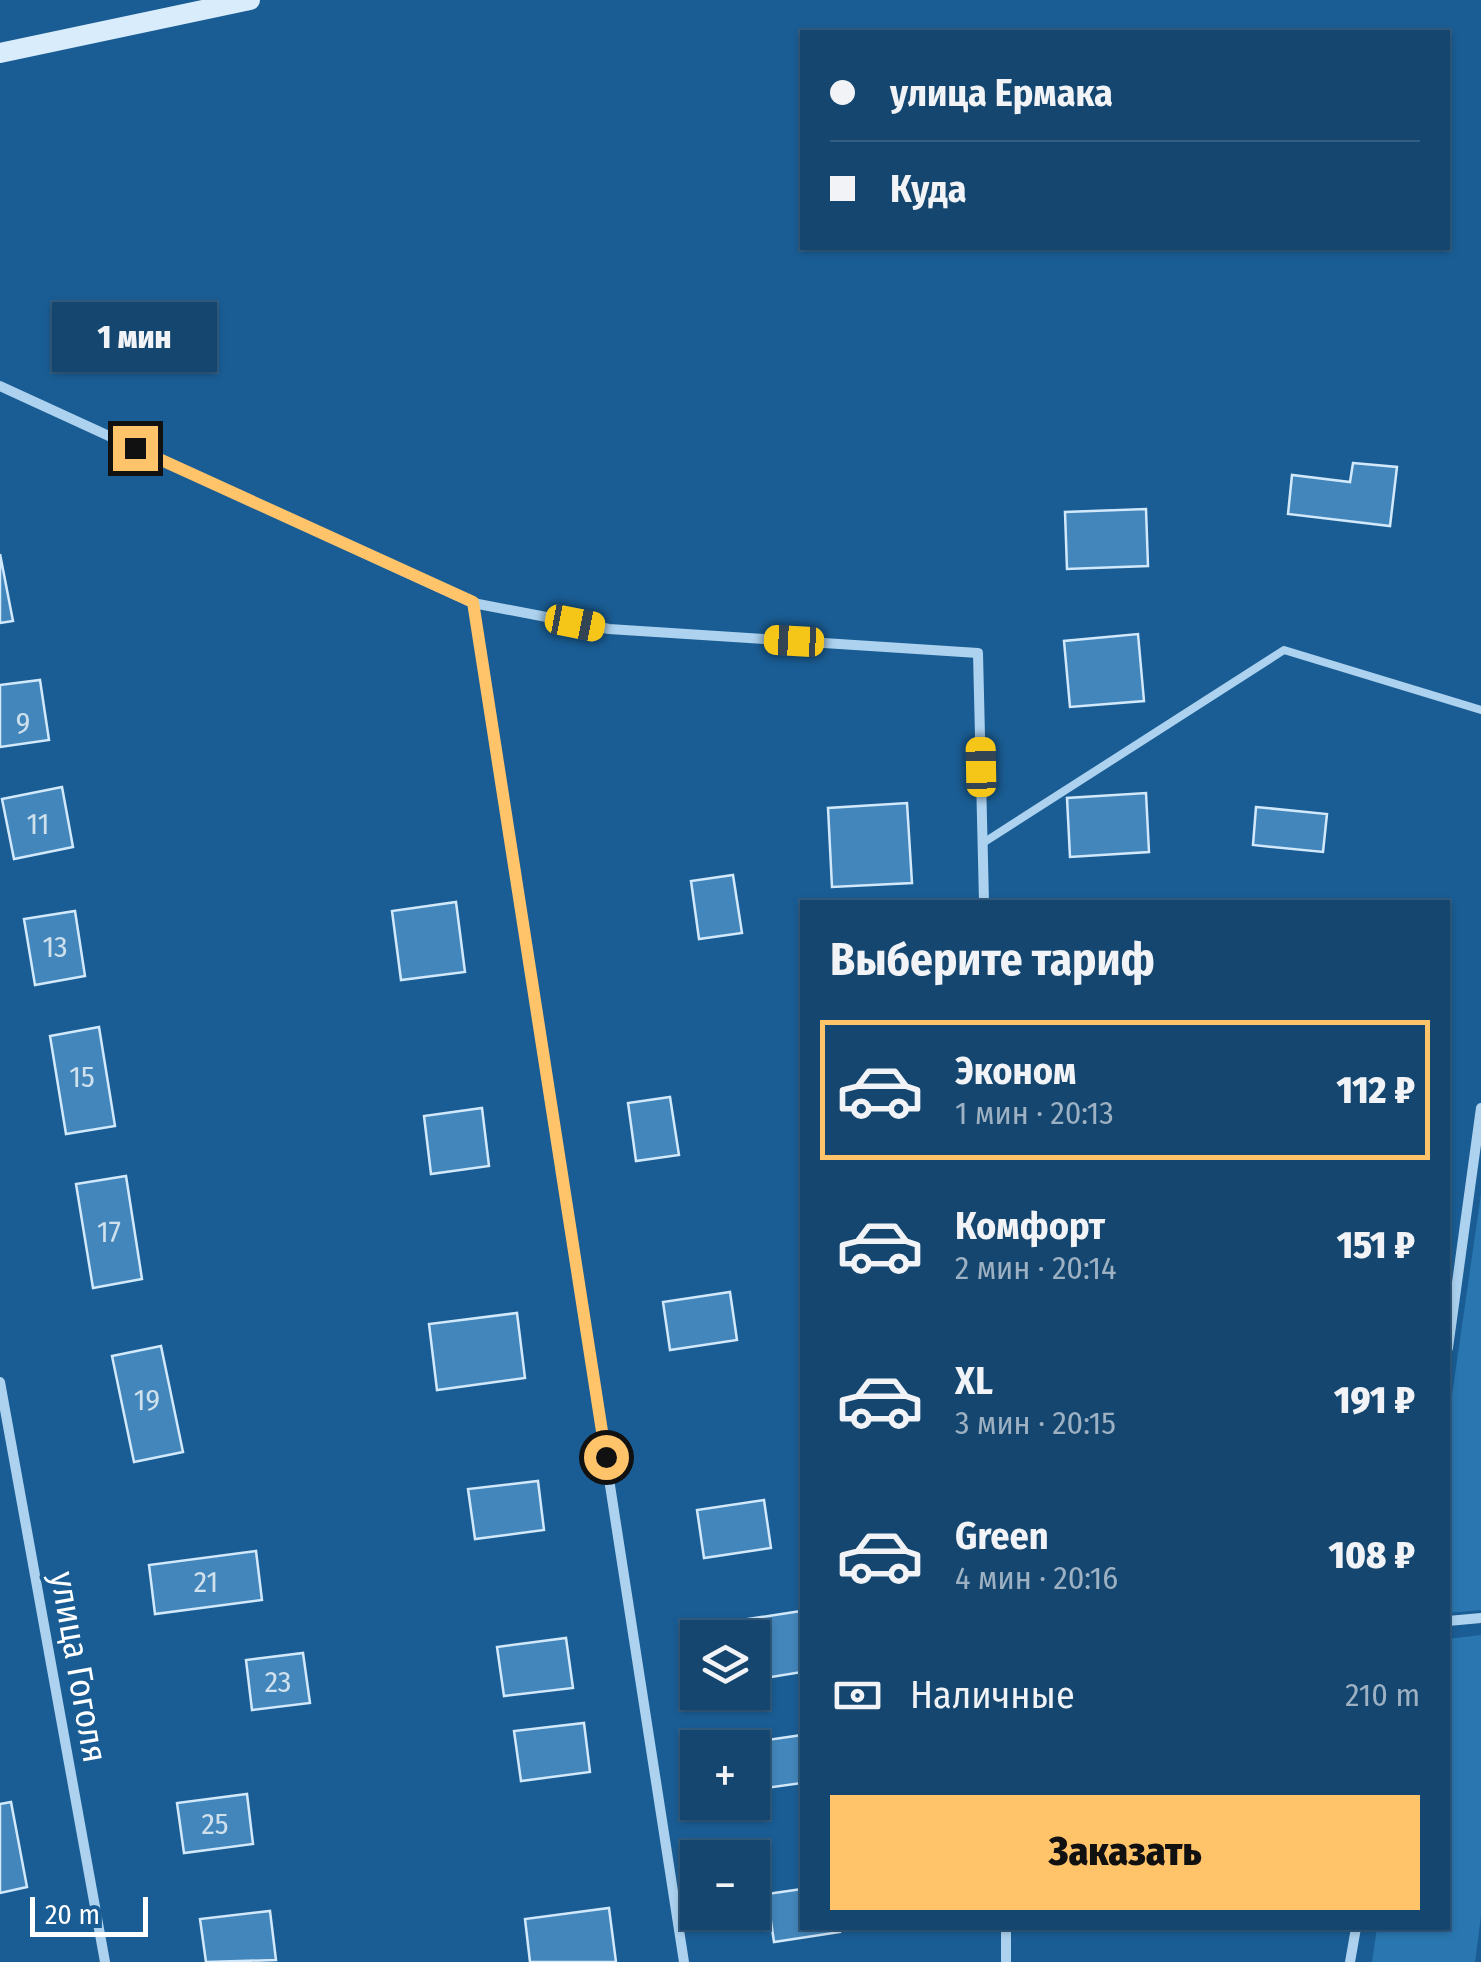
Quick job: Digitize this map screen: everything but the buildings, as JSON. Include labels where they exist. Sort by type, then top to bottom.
[{"type":"street","points":[[0,53],[250,0]]},
{"type":"street","points":[[0,386],[473,602],[609,630],[978,653],[984,900]]},
{"type":"street","points":[[473,602],[684,1962]]},
{"type":"street","points":[[1450,1333],[1481,1108]]},
{"type":"street","name":"улица Гоголя","points":[[0,1382],[104,1962]]},
{"type":"street","points":[[1450,1621],[1481,1618]]},
{"type":"street","points":[[1006,1930],[1006,1962]]},
{"type":"street","points":[[1350,1962],[1356,1930]]},
{"type":"lane","points":[[983,843],[1284,650],[1481,710]]},
{"type":"shaded area","points":[[1481,1194],[1481,1610],[1450,1613],[1450,1409]]},
{"type":"shaded area","points":[[1481,1635],[1481,1916],[1475,1962],[1372,1962],[1377,1930],[1450,1930],[1450,1639]]},
{"type":"route","points":[[135,448],[473,602],[606,1457]]}]
